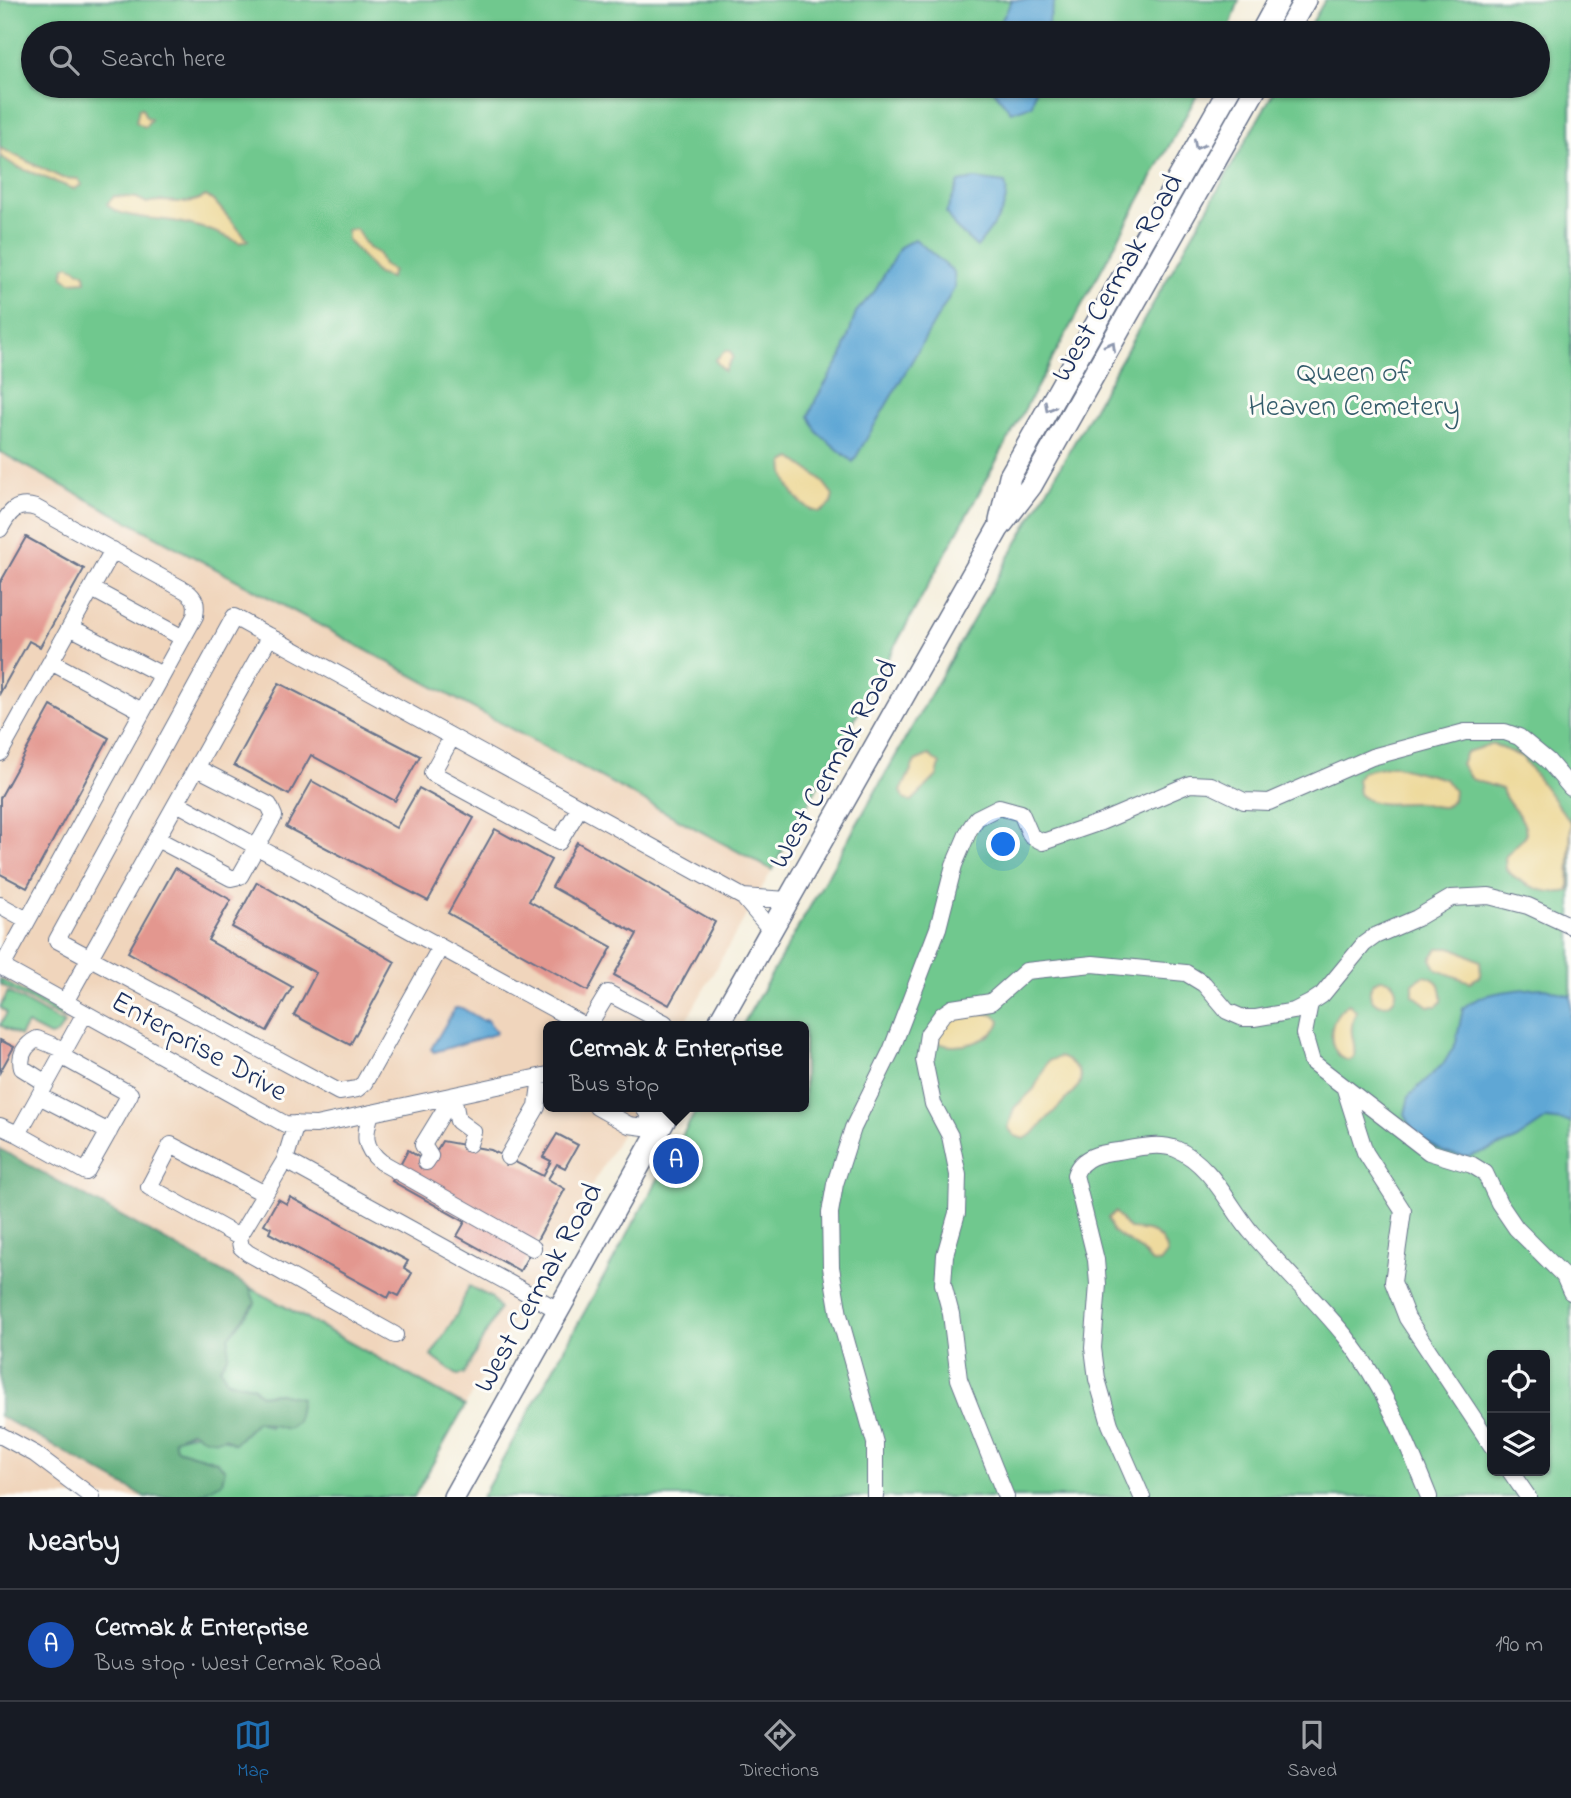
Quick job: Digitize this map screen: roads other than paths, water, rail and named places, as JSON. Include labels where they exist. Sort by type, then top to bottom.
[{"type":"main road","points":[[1268,21],[1279,0]]},
{"type":"main road","points":[[1293,21],[1305,0]]},
{"type":"main road","name":"West Cermak Road","points":[[998,528],[1010,476],[1224,98]]},
{"type":"main road","name":"West Cermak Road","points":[[720,1021],[998,528],[1031,486],[1250,98]]},
{"type":"main road","name":"West Cermak Road","points":[[454,1497],[669,1112]]},
{"type":"street","points":[[0,528],[13,508],[25,505],[193,595],[197,605],[195,616],[1,967]]},
{"type":"street","points":[[0,753],[113,550]]},
{"type":"street","points":[[92,589],[183,638]]},
{"type":"street","points":[[440,948],[364,1083],[346,1092],[331,1089],[57,940],[234,617],[743,897],[771,930]]},
{"type":"street","points":[[70,627],[162,675]]},
{"type":"street","points":[[65,1002],[270,636]]},
{"type":"street","points":[[51,662],[142,711]]},
{"type":"street","points":[[876,1497],[875,1443],[839,1315],[831,1267],[830,1213],[842,1157],[898,1034],[941,920],[960,848],[977,818],[999,807],[1011,808],[1021,813],[1031,836],[1043,842],[1101,822],[1190,784],[1211,785],[1244,802],[1269,802],[1372,757],[1465,732],[1505,732],[1519,737],[1548,761],[1571,788]]},
{"type":"street","points":[[452,737],[432,773],[559,842],[580,807]]},
{"type":"street","points":[[157,839],[231,878],[240,876],[257,848],[274,816],[273,810],[269,805],[197,768]]},
{"type":"street","points":[[177,803],[578,1021]]},
{"type":"street","points":[[1006,1497],[960,1379],[951,1314],[943,1284],[945,1255],[959,1194],[950,1136],[933,1104],[925,1075],[925,1048],[934,1024],[953,1008],[991,1002],[1026,971],[1093,964],[1186,973],[1204,984],[1227,1011],[1243,1018],[1275,1015],[1310,1003],[1322,995],[1364,944],[1375,936],[1417,918],[1451,898],[1489,896],[1528,906],[1571,926]]},
{"type":"street","points":[[743,897],[788,900]]},
{"type":"street","points":[[0,905],[27,920]]},
{"type":"street","name":"Enterprise Drive","points":[[1,967],[285,1124],[316,1125],[543,1076]]},
{"type":"street","points":[[590,1021],[608,993],[660,1021]]},
{"type":"street","points":[[1310,1003],[1304,1034],[1312,1062],[1429,1152],[1472,1165],[1485,1173],[1499,1203],[1516,1228],[1564,1276],[1571,1292]]},
{"type":"street","points":[[18,1134],[85,1013]]},
{"type":"street","points":[[0,1126],[86,1172],[130,1094],[37,1039],[24,1049],[20,1060],[22,1068],[43,1090],[108,1132]]},
{"type":"street","points":[[508,1157],[537,1107],[543,1080]]},
{"type":"street","points":[[1345,1089],[1365,1152],[1403,1211],[1393,1266],[1396,1296],[1419,1338],[1487,1439]]},
{"type":"street","points":[[453,1096],[458,1121],[473,1132],[469,1144]]},
{"type":"street","points":[[426,1162],[430,1156],[423,1145],[453,1096]]},
{"type":"street","points":[[606,1112],[629,1125],[659,1129]]},
{"type":"street","points":[[647,1112],[659,1129]]},
{"type":"street","points":[[371,1113],[364,1134],[369,1152],[380,1163],[533,1248]]},
{"type":"street","points":[[296,1125],[285,1160],[239,1237],[241,1247],[248,1254],[396,1335]]},
{"type":"street","points":[[239,1237],[149,1187],[171,1145],[265,1194]]},
{"type":"street","points":[[1142,1497],[1110,1424],[1097,1379],[1093,1348],[1096,1260],[1075,1175],[1081,1164],[1099,1154],[1159,1146],[1173,1148],[1195,1161],[1251,1231],[1348,1339],[1394,1415],[1429,1497]]},
{"type":"street","points":[[285,1160],[558,1310]]},
{"type":"street","points":[[0,1435],[34,1454],[92,1497]]},
{"type":"street","points":[[1513,1476],[1528,1497]]},
{"type":"water","points":[[1012,0],[1055,0],[1049,21],[1001,21]]},
{"type":"water","points":[[1000,98],[1033,98],[1032,105],[1011,112]]},
{"type":"water","points":[[974,179],[1005,183],[1006,192],[1006,201],[999,217],[977,247],[955,227],[946,213],[959,182]]},
{"type":"water","points":[[915,239],[954,272],[955,287],[853,462],[817,432],[809,416],[842,356],[856,312],[875,291],[900,247]]},
{"type":"water","points":[[1545,988],[1571,996],[1571,1122],[1547,1119],[1514,1141],[1468,1157],[1445,1153],[1414,1134],[1405,1114],[1409,1096],[1444,1063],[1456,1043],[1463,1008],[1491,994]]},
{"type":"water","points":[[455,1008],[462,1008],[484,1021],[486,1019],[496,1031],[495,1034],[434,1052],[431,1049]]},
{"type":"place","name":"Cermak & Enterprise","points":[[676,1161]]},
{"type":"park label","name":"Queen of Heaven Cemetery","points":[[1354,388]]}]
